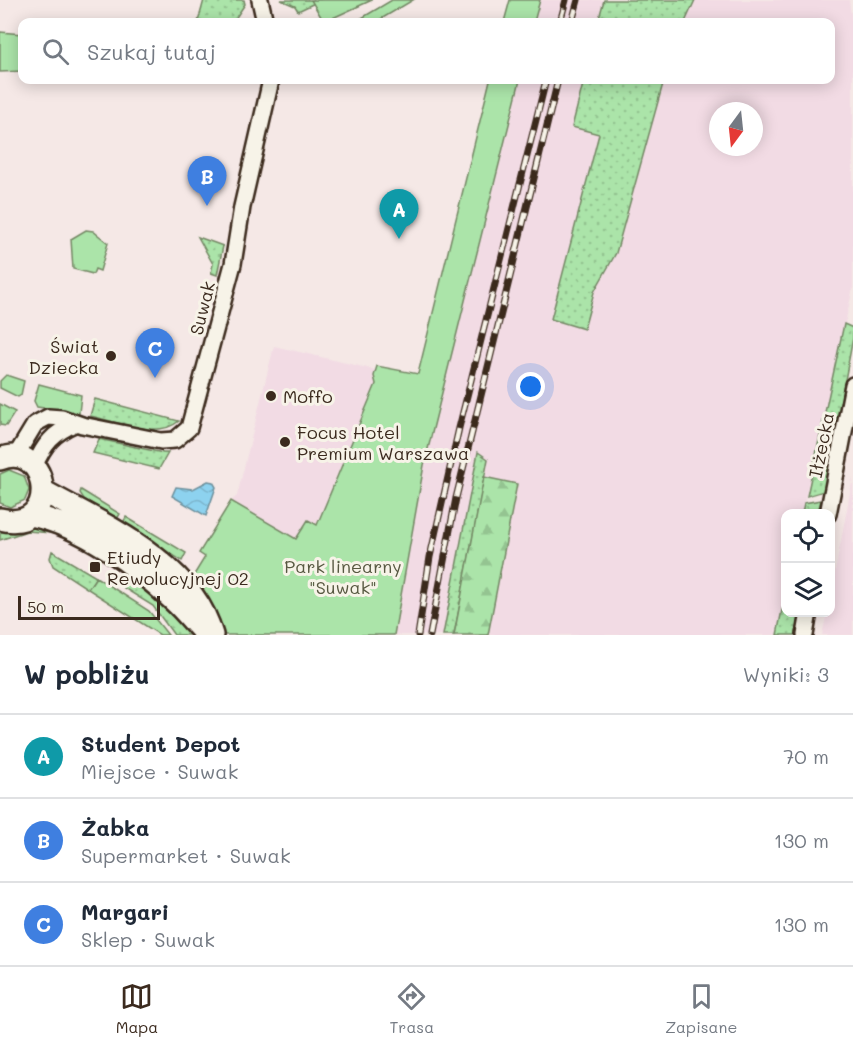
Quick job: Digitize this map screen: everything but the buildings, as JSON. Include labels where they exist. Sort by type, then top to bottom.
[{"type":"street","points":[[260,0],[264,18]]},
{"type":"street","name":"Suwak","points":[[8,458],[40,420],[57,417],[161,441],[175,440],[189,428],[229,280],[270,84]]},
{"type":"street","name":"Iłżecka","points":[[829,509],[853,385]]},
{"type":"street","points":[[34,467],[41,451],[52,436],[76,423]]},
{"type":"street","points":[[0,519],[16,521],[31,515],[40,504],[43,491],[43,482],[34,467],[8,458]]},
{"type":"street","points":[[43,491],[119,534],[163,566],[189,592],[209,624],[212,635]]},
{"type":"street","points":[[31,515],[70,529],[134,567],[176,603],[206,635]]},
{"type":"street","points":[[805,635],[808,617]]},
{"type":"shaded area","points":[[540,0],[849,0],[853,28],[853,288],[803,509],[781,509],[781,615],[777,635],[454,635],[479,452],[443,635],[394,635],[424,465],[519,84],[835,84],[835,18],[535,18]]},
{"type":"shaded area","name":"Focus Hotel Premium Warszawa","points":[[274,346],[376,370],[376,384],[316,525],[308,520],[295,540],[231,501],[237,496]]},
{"type":"shaded area","points":[[853,477],[853,635],[822,635],[826,617],[835,617],[835,572]]},
{"type":"green space","points":[[204,0],[244,0],[245,4],[236,18],[199,18]]},
{"type":"green space","points":[[281,0],[321,0],[298,11],[295,6]]},
{"type":"green space","points":[[311,0],[372,0],[333,18],[322,18]]},
{"type":"green space","points":[[392,0],[413,0],[383,18],[362,18]]},
{"type":"green space","points":[[510,0],[540,0],[535,18],[505,18]]},
{"type":"green space","points":[[604,0],[695,0],[687,18],[599,18]]},
{"type":"green space","points":[[0,32],[18,34],[18,71],[0,72]]},
{"type":"green space","name":"Park linearny \"Suwak\"","points":[[489,84],[519,84],[424,465],[394,635],[224,635],[189,583],[205,557],[199,553],[231,501],[296,539],[308,520],[317,525],[376,384],[374,376],[377,366],[418,374]]},
{"type":"green space","points":[[583,84],[663,84],[616,253],[594,292],[584,329],[551,319],[599,134],[572,127]]},
{"type":"green space","points":[[86,230],[93,231],[108,243],[100,271],[95,269],[93,274],[73,269],[71,239]]},
{"type":"green space","points":[[198,237],[223,246],[217,275],[211,273],[213,264]]},
{"type":"green space","points":[[844,324],[853,328],[853,338],[824,491],[807,496]]},
{"type":"green space","points":[[6,375],[24,381],[21,395],[18,397],[0,388],[0,381]]},
{"type":"green space","points":[[39,384],[81,395],[79,413],[37,407],[34,401]]},
{"type":"green space","points":[[95,399],[179,421],[159,429],[124,425],[90,416]]},
{"type":"green space","points":[[0,404],[15,412],[6,426],[0,425]]},
{"type":"green space","points":[[99,439],[168,453],[159,469],[93,453]]},
{"type":"green space","points":[[478,452],[488,459],[454,635],[443,635]]},
{"type":"green space","points":[[9,470],[24,476],[29,490],[25,500],[10,507],[0,503],[0,474]]},
{"type":"green space","points":[[484,477],[517,484],[488,635],[454,635]]},
{"type":"green space","points":[[81,490],[120,514],[117,519],[84,499],[80,493]]},
{"type":"green space","points":[[821,500],[819,509],[803,509],[804,503]]},
{"type":"green space","points":[[126,517],[186,553],[182,561],[123,523]]},
{"type":"green space","points":[[31,526],[52,530],[51,533],[27,531],[0,540],[0,532]]},
{"type":"green space","points":[[52,551],[96,577],[88,589],[53,566],[50,558]]},
{"type":"green space","points":[[127,576],[155,595],[194,635],[174,635],[153,606],[124,588],[123,582]]},
{"type":"green space","points":[[96,577],[149,611],[168,635],[160,635],[88,589]]},
{"type":"green space","points":[[781,615],[781,617],[799,617],[796,635],[777,635]]},
{"type":"water","points":[[208,481],[213,482],[216,487],[206,516],[172,496],[176,487],[193,489]]},
{"type":"railway","points":[[561,18],[566,0]]},
{"type":"railway","points":[[573,18],[578,0]]},
{"type":"railway","points":[[418,635],[430,557],[459,428],[545,84]]},
{"type":"railway","points":[[430,635],[456,498],[557,84]]},
{"type":"place","name":"Żabka","points":[[207,206]]},
{"type":"place","name":"Student Depot","points":[[399,239]]},
{"type":"place","name":"Świat Dziecka","points":[[111,356]]},
{"type":"place","name":"Margari","points":[[155,378]]},
{"type":"place","name":"Moffo","points":[[271,396]]},
{"type":"place","name":"Focus Hotel Premium Warszawa","points":[[285,442]]},
{"type":"place","name":"Etiudy Rewolucyjnej 02","points":[[95,567]]}]
